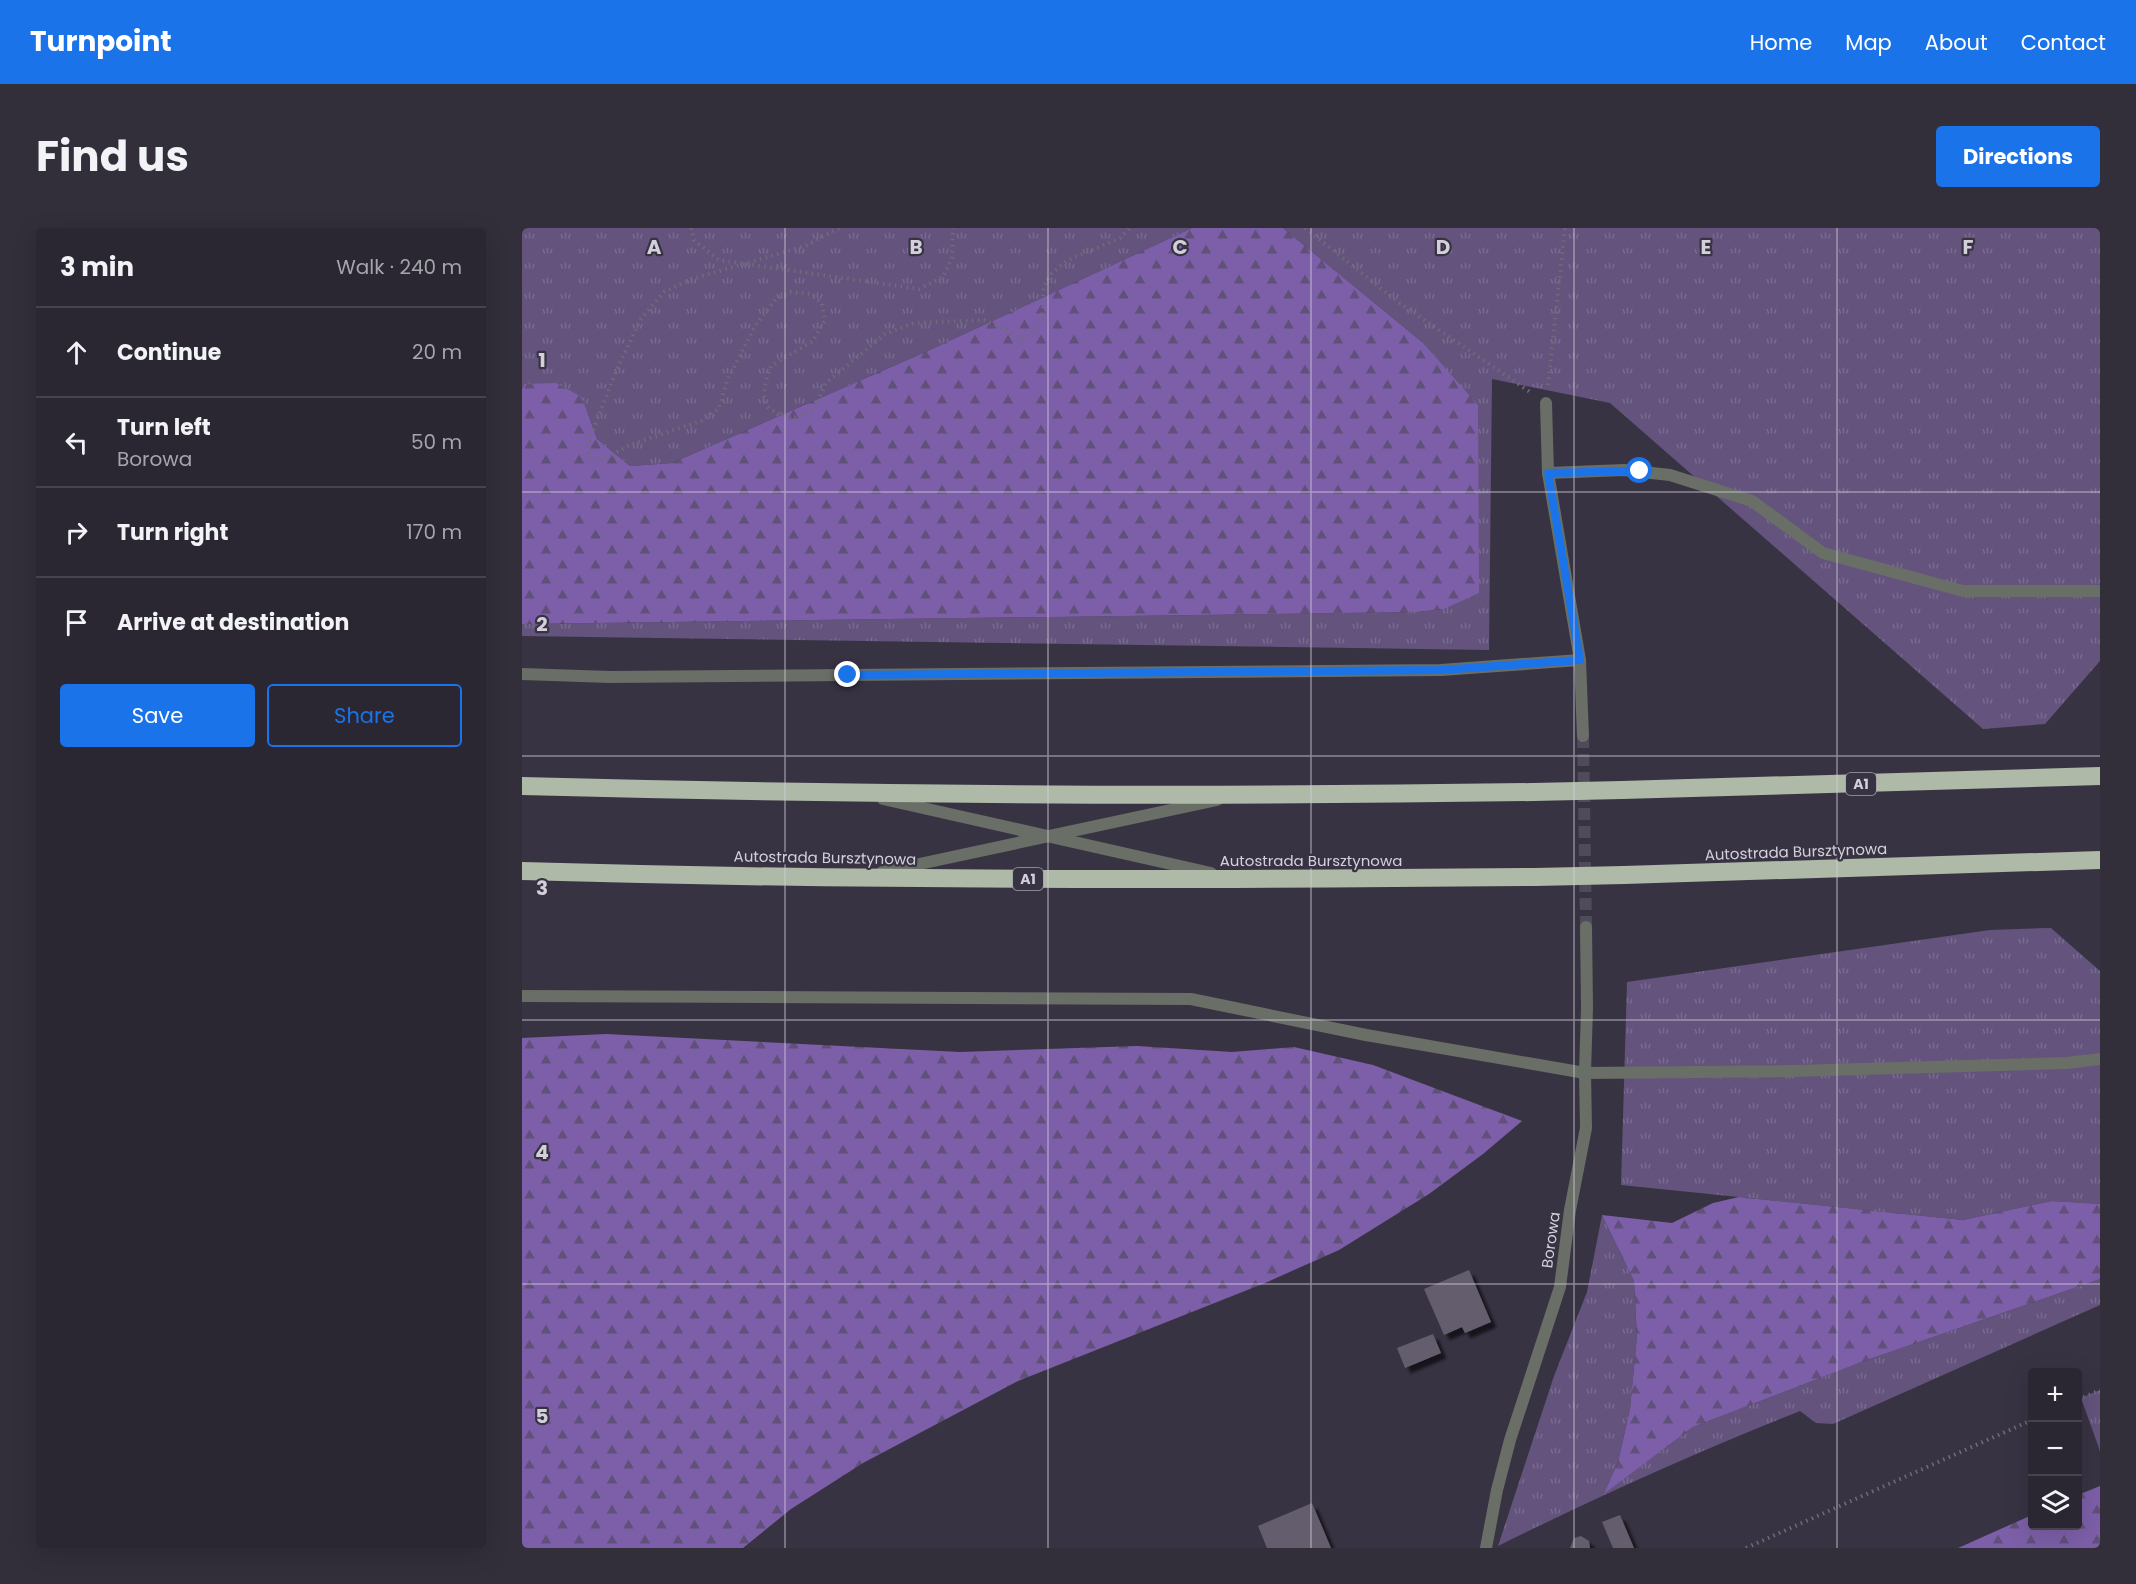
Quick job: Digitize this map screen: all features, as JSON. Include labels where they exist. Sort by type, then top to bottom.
[{"type":"highway","name":"A1","points":[[522,786],[858,793],[1239,795],[1533,792],[2100,776]]},
{"type":"highway","name":"Autostrada Bursztynowa","points":[[522,871],[856,878],[1534,877],[2100,860]]},
{"type":"street","points":[[1546,403],[1548,473],[1580,660],[1583,736]]},
{"type":"street","points":[[1548,473],[1624,470],[1670,475],[1752,501],[1823,553],[1963,591],[2100,591]]},
{"type":"street","points":[[522,674],[610,677],[1441,670],[1580,660]]},
{"type":"street","points":[[858,793],[1238,879]]},
{"type":"street","points":[[856,878],[1239,795]]},
{"type":"street","name":"Borowa","points":[[1486,1548],[1497,1490],[1510,1440],[1560,1287],[1570,1210],[1586,1128],[1586,927]]},
{"type":"street","points":[[522,996],[1191,999],[1366,1035],[1585,1073],[1794,1071],[2100,1059]]},
{"type":"path","points":[[692,228],[694,240],[719,260],[919,289],[944,277],[952,258],[953,228]]},
{"type":"path","points":[[839,228],[806,246],[692,279],[664,292],[641,319],[614,378],[588,442],[591,459],[601,461],[632,444],[704,420],[718,408],[727,381],[755,326],[776,299],[791,292],[810,294],[822,303],[825,320],[813,341],[771,366],[765,383],[765,399],[770,408],[791,419],[814,410],[826,383],[885,334],[914,323],[984,320],[1008,330],[1021,339],[1033,335],[1042,320],[1044,286],[1052,273],[1068,260],[1120,238],[1130,228]]},
{"type":"path","points":[[1305,228],[1398,302],[1546,403],[1565,228]]},
{"type":"path","points":[[2082,1398],[2100,1390]]},
{"type":"path","points":[[1746,1548],[2028,1422]]},
{"type":"green space","points":[[522,228],[1192,228],[930,350],[672,463],[630,466],[597,439],[582,397],[526,384],[522,389]]},
{"type":"green space","points":[[1192,228],[1283,228],[1422,342],[1478,405],[1479,593],[1444,609],[1417,612],[522,624],[522,389],[525,384],[556,383],[582,397],[597,439],[630,466],[672,463],[930,350]]},
{"type":"green space","points":[[1283,228],[2100,228],[2100,661],[2045,724],[1983,729],[1610,403],[1492,379],[1489,650],[522,636],[522,624],[1417,612],[1444,609],[1422,342]]},
{"type":"green space","points":[[2051,928],[2100,971],[2100,1204],[2052,1201],[1963,1220],[1621,1185],[1627,982],[1990,930]]},
{"type":"green space","points":[[606,1034],[960,1052],[1137,1046],[1232,1052],[1294,1047],[1373,1065],[1522,1121],[1483,1154],[1429,1194],[1339,1250],[1265,1283],[1018,1381],[863,1463],[791,1509],[743,1548],[522,1548],[522,1038]]},
{"type":"green space","points":[[1739,1197],[1963,1220],[2052,1201],[2100,1204],[2100,1279],[1867,1360],[1693,1427],[1604,1494],[1618,1462],[1630,1409],[1637,1336],[1634,1281],[1602,1215],[1672,1223],[1713,1203]]},
{"type":"green space","points":[[1602,1215],[1634,1281],[1637,1336],[1630,1409],[1618,1462],[1605,1493],[1693,1427],[1867,1360],[2100,1279],[2100,1305],[1833,1424],[1816,1423],[1800,1411],[1723,1442],[1498,1546],[1554,1376],[1587,1292]]},
{"type":"green space","points":[[2100,1390],[2100,1451],[2082,1401],[2082,1398]]},
{"type":"green space","points":[[2100,1486],[2100,1548],[1958,1548],[2028,1517],[2028,1530],[2082,1530],[2082,1493]]},
{"type":"building","points":[[1469,1270],[1491,1322],[1465,1333],[1462,1327],[1444,1335],[1424,1289]]},
{"type":"building","points":[[1433,1334],[1441,1353],[1405,1368],[1397,1348]]},
{"type":"building","points":[[1312,1503],[1331,1548],[1267,1548],[1258,1526]]},
{"type":"building","points":[[1620,1515],[1634,1548],[1613,1548],[1602,1522]]},
{"type":"building","points":[[1581,1536],[1589,1541],[1590,1548],[1570,1548],[1574,1538]]},
{"type":"tunnel","points":[[1583,736],[1586,927]]},
{"type":"route","points":[[848,675],[1441,670],[1580,660],[1548,473],[1640,471]]}]
